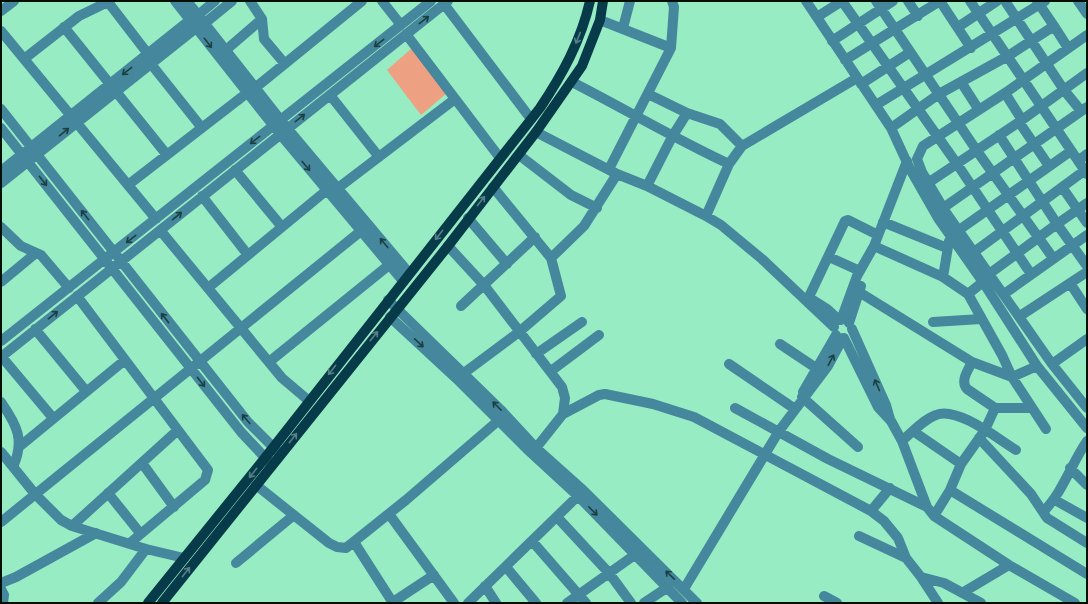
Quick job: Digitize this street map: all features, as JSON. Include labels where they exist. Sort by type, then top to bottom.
[{"type":"main road","points":[[276,451],[308,400],[531,119],[556,84],[570,58],[581,31],[590,1]]},
{"type":"main road","points":[[148,603],[184,558],[390,317],[519,155],[582,66],[600,20],[603,1]]},
{"type":"main road","points":[[162,603],[256,485],[268,461]]},
{"type":"street","points":[[1,11],[14,1]]},
{"type":"street","points":[[175,1],[226,50],[251,90]]},
{"type":"street","points":[[188,1],[197,21],[277,123],[338,188],[409,273]]},
{"type":"street","points":[[1,183],[25,158],[197,21],[215,1]]},
{"type":"street","points":[[197,21],[232,1]]},
{"type":"street","points":[[250,1],[262,19],[263,37],[285,64]]},
{"type":"street","points":[[382,1],[401,25]]},
{"type":"street","points":[[1,341],[431,1]]},
{"type":"street","points":[[623,28],[630,1]]},
{"type":"street","points":[[551,258],[573,238],[598,208],[636,114],[648,94],[671,48],[674,7],[672,1]]},
{"type":"street","points":[[806,1],[891,128],[922,192],[950,236],[986,278],[1004,294],[1052,364],[1083,397],[1087,408]]},
{"type":"street","points":[[817,17],[842,1],[887,67],[957,164],[1031,274]]},
{"type":"street","points":[[832,40],[858,23],[878,5],[893,1]]},
{"type":"street","points":[[908,1],[918,16]]},
{"type":"street","points":[[845,60],[940,1],[971,48]]},
{"type":"street","points":[[970,1],[1086,172],[1022,215],[974,252]]},
{"type":"street","points":[[958,27],[997,1]]},
{"type":"street","points":[[943,208],[1014,159],[1033,143],[1084,109],[1064,90],[1005,1]]},
{"type":"street","points":[[1078,1],[1087,14]]},
{"type":"street","points":[[24,59],[79,16],[109,2],[202,128]]},
{"type":"street","points":[[128,185],[285,64],[357,2]]},
{"type":"street","points":[[876,105],[925,73],[971,48],[1018,19],[1041,2],[1068,48]]},
{"type":"street","points":[[53,418],[1,357],[446,3],[531,119]]},
{"type":"street","points":[[878,5],[1008,196],[1053,258]]},
{"type":"street","points":[[226,50],[262,19]]},
{"type":"street","points":[[600,20],[671,48]]},
{"type":"street","points":[[891,128],[939,94],[1032,42],[1054,26]]},
{"type":"street","points":[[64,27],[167,155]]},
{"type":"street","points":[[1,31],[156,219]]},
{"type":"street","points":[[406,34],[500,158]]},
{"type":"street","points":[[1087,35],[1005,93],[923,146],[918,154],[918,165],[928,183],[943,208],[974,252],[986,278],[1037,366],[1087,428]]},
{"type":"street","points":[[706,216],[729,164],[742,146],[887,67],[909,52]]},
{"type":"street","points":[[928,183],[1042,106],[1087,72]]},
{"type":"street","points":[[572,82],[636,114],[672,137],[729,164]]},
{"type":"street","points":[[961,82],[979,110]]},
{"type":"street","points":[[1005,93],[1033,143],[1049,166]]},
{"type":"street","points":[[648,94],[687,113],[720,124],[742,146]]},
{"type":"street","points":[[330,95],[379,157]]},
{"type":"street","points":[[338,188],[455,99]]},
{"type":"street","points":[[1,109],[199,362],[248,422],[276,451]]},
{"type":"street","points":[[647,186],[672,137],[687,113]]},
{"type":"street","points":[[1,128],[241,432],[268,461]]},
{"type":"street","points":[[284,131],[327,190],[403,281]]},
{"type":"street","points":[[536,132],[613,172],[647,186],[706,216],[737,237],[805,298],[827,309],[842,329],[878,407],[890,421],[902,441],[927,507],[934,516],[1009,565],[1074,603]]},
{"type":"street","points":[[999,135],[1057,224],[1087,266]]},
{"type":"street","points":[[959,230],[1071,151]]},
{"type":"street","points":[[1078,162],[1087,154]]},
{"type":"street","points":[[519,155],[571,195],[598,208]]},
{"type":"street","points":[[1,171],[25,158]]},
{"type":"street","points":[[800,402],[807,384],[816,368],[842,329],[844,307],[874,246],[907,161]]},
{"type":"street","points":[[235,170],[282,227]]},
{"type":"street","points":[[464,373],[519,332],[562,296],[551,258],[493,187]]},
{"type":"street","points":[[1062,187],[1087,223]]},
{"type":"street","points":[[208,288],[327,190]]},
{"type":"street","points":[[202,196],[248,255]]},
{"type":"street","points":[[968,294],[1017,253],[1087,203]]},
{"type":"street","points":[[468,218],[507,264]]},
{"type":"street","points":[[805,298],[829,257],[843,223],[846,220],[878,236]]},
{"type":"street","points":[[883,222],[947,248]]},
{"type":"street","points":[[1,227],[15,242],[36,253],[47,261],[69,288]]},
{"type":"street","points":[[160,230],[282,378],[308,400]]},
{"type":"street","points":[[1,522],[361,231]]},
{"type":"street","points":[[1004,294],[1087,235]]},
{"type":"street","points":[[943,276],[950,236]]},
{"type":"street","points":[[460,306],[535,237]]},
{"type":"street","points":[[448,246],[484,285],[562,387],[565,398],[562,414],[536,448]]},
{"type":"street","points":[[874,246],[943,276],[968,294],[1002,355],[1012,377],[1046,429]]},
{"type":"street","points":[[1,282],[36,253]]},
{"type":"street","points":[[829,257],[863,267]]},
{"type":"street","points":[[269,362],[389,265]]},
{"type":"street","points":[[684,589],[766,456],[779,431],[828,366],[842,329],[859,292],[865,275],[863,267]]},
{"type":"street","points":[[1020,316],[1087,272]]},
{"type":"street","points":[[1070,283],[1087,309]]},
{"type":"street","points":[[859,292],[972,362],[1012,377],[1037,366]]},
{"type":"street","points":[[76,296],[207,467],[208,474],[205,480],[174,507],[140,533],[130,543]]},
{"type":"street","points":[[388,300],[464,373],[581,493],[684,589],[697,603]]},
{"type":"street","points":[[390,317],[499,420],[527,449],[581,493],[682,603]]},
{"type":"street","points":[[933,322],[981,319]]},
{"type":"street","points":[[536,354],[582,322]]},
{"type":"street","points":[[35,329],[86,392]]},
{"type":"street","points":[[551,371],[599,335]]},
{"type":"street","points":[[1052,364],[1087,339]]},
{"type":"street","points":[[780,344],[816,368]]},
{"type":"street","points":[[125,360],[53,418],[5,460],[35,494],[61,520],[72,526],[146,549],[184,558]]},
{"type":"street","points":[[972,362],[964,379],[965,386],[995,408],[1032,408]]},
{"type":"street","points":[[729,364],[800,402],[858,447]]},
{"type":"street","points":[[562,414],[605,394],[653,404],[694,417],[871,511],[884,521],[898,538],[906,558],[922,577],[938,603]]},
{"type":"street","points":[[1,402],[15,423],[19,435],[19,447]]},
{"type":"street","points":[[734,408],[828,458],[927,507]]},
{"type":"street","points":[[934,516],[950,490],[961,464],[982,434],[995,408]]},
{"type":"street","points":[[902,441],[933,416],[947,413],[957,415],[982,434],[1016,450]]},
{"type":"street","points":[[256,485],[337,547],[346,548],[389,514],[499,420]]},
{"type":"street","points":[[72,526],[178,430]]},
{"type":"street","points":[[913,431],[961,464]]},
{"type":"street","points":[[982,434],[1031,494],[1043,512],[1055,524],[1087,543]]},
{"type":"street","points":[[1043,512],[1055,500],[1070,468],[1087,441]]},
{"type":"street","points":[[142,463],[174,507]]},
{"type":"street","points":[[1070,468],[1087,485]]},
{"type":"street","points":[[871,511],[890,488]]},
{"type":"street","points":[[950,490],[1087,574]]},
{"type":"street","points":[[108,493],[140,533]]},
{"type":"street","points":[[468,603],[581,493]]},
{"type":"street","points":[[1055,500],[1087,518]]},
{"type":"street","points":[[389,514],[454,603]]},
{"type":"street","points":[[236,563],[294,515]]},
{"type":"street","points":[[557,517],[609,573],[631,603]]},
{"type":"street","points":[[1,583],[16,577],[96,533]]},
{"type":"street","points":[[859,536],[906,558]]},
{"type":"street","points":[[532,540],[580,594],[586,603]]},
{"type":"street","points":[[354,542],[393,603],[434,575]]},
{"type":"street","points":[[98,603],[121,582],[146,549]]},
{"type":"street","points":[[567,603],[636,554]]},
{"type":"street","points":[[962,593],[1009,565]]},
{"type":"street","points":[[506,567],[536,603]]},
{"type":"street","points":[[922,577],[944,583],[982,603]]},
{"type":"street","points":[[485,586],[496,603]]},
{"type":"street","points":[[644,603],[668,587]]},
{"type":"street","points":[[1,589],[4,595],[3,603]]},
{"type":"street","points":[[824,596],[837,603]]},
{"type":"shaded area","points":[[412,48],[447,93],[421,115],[387,70]]}]
